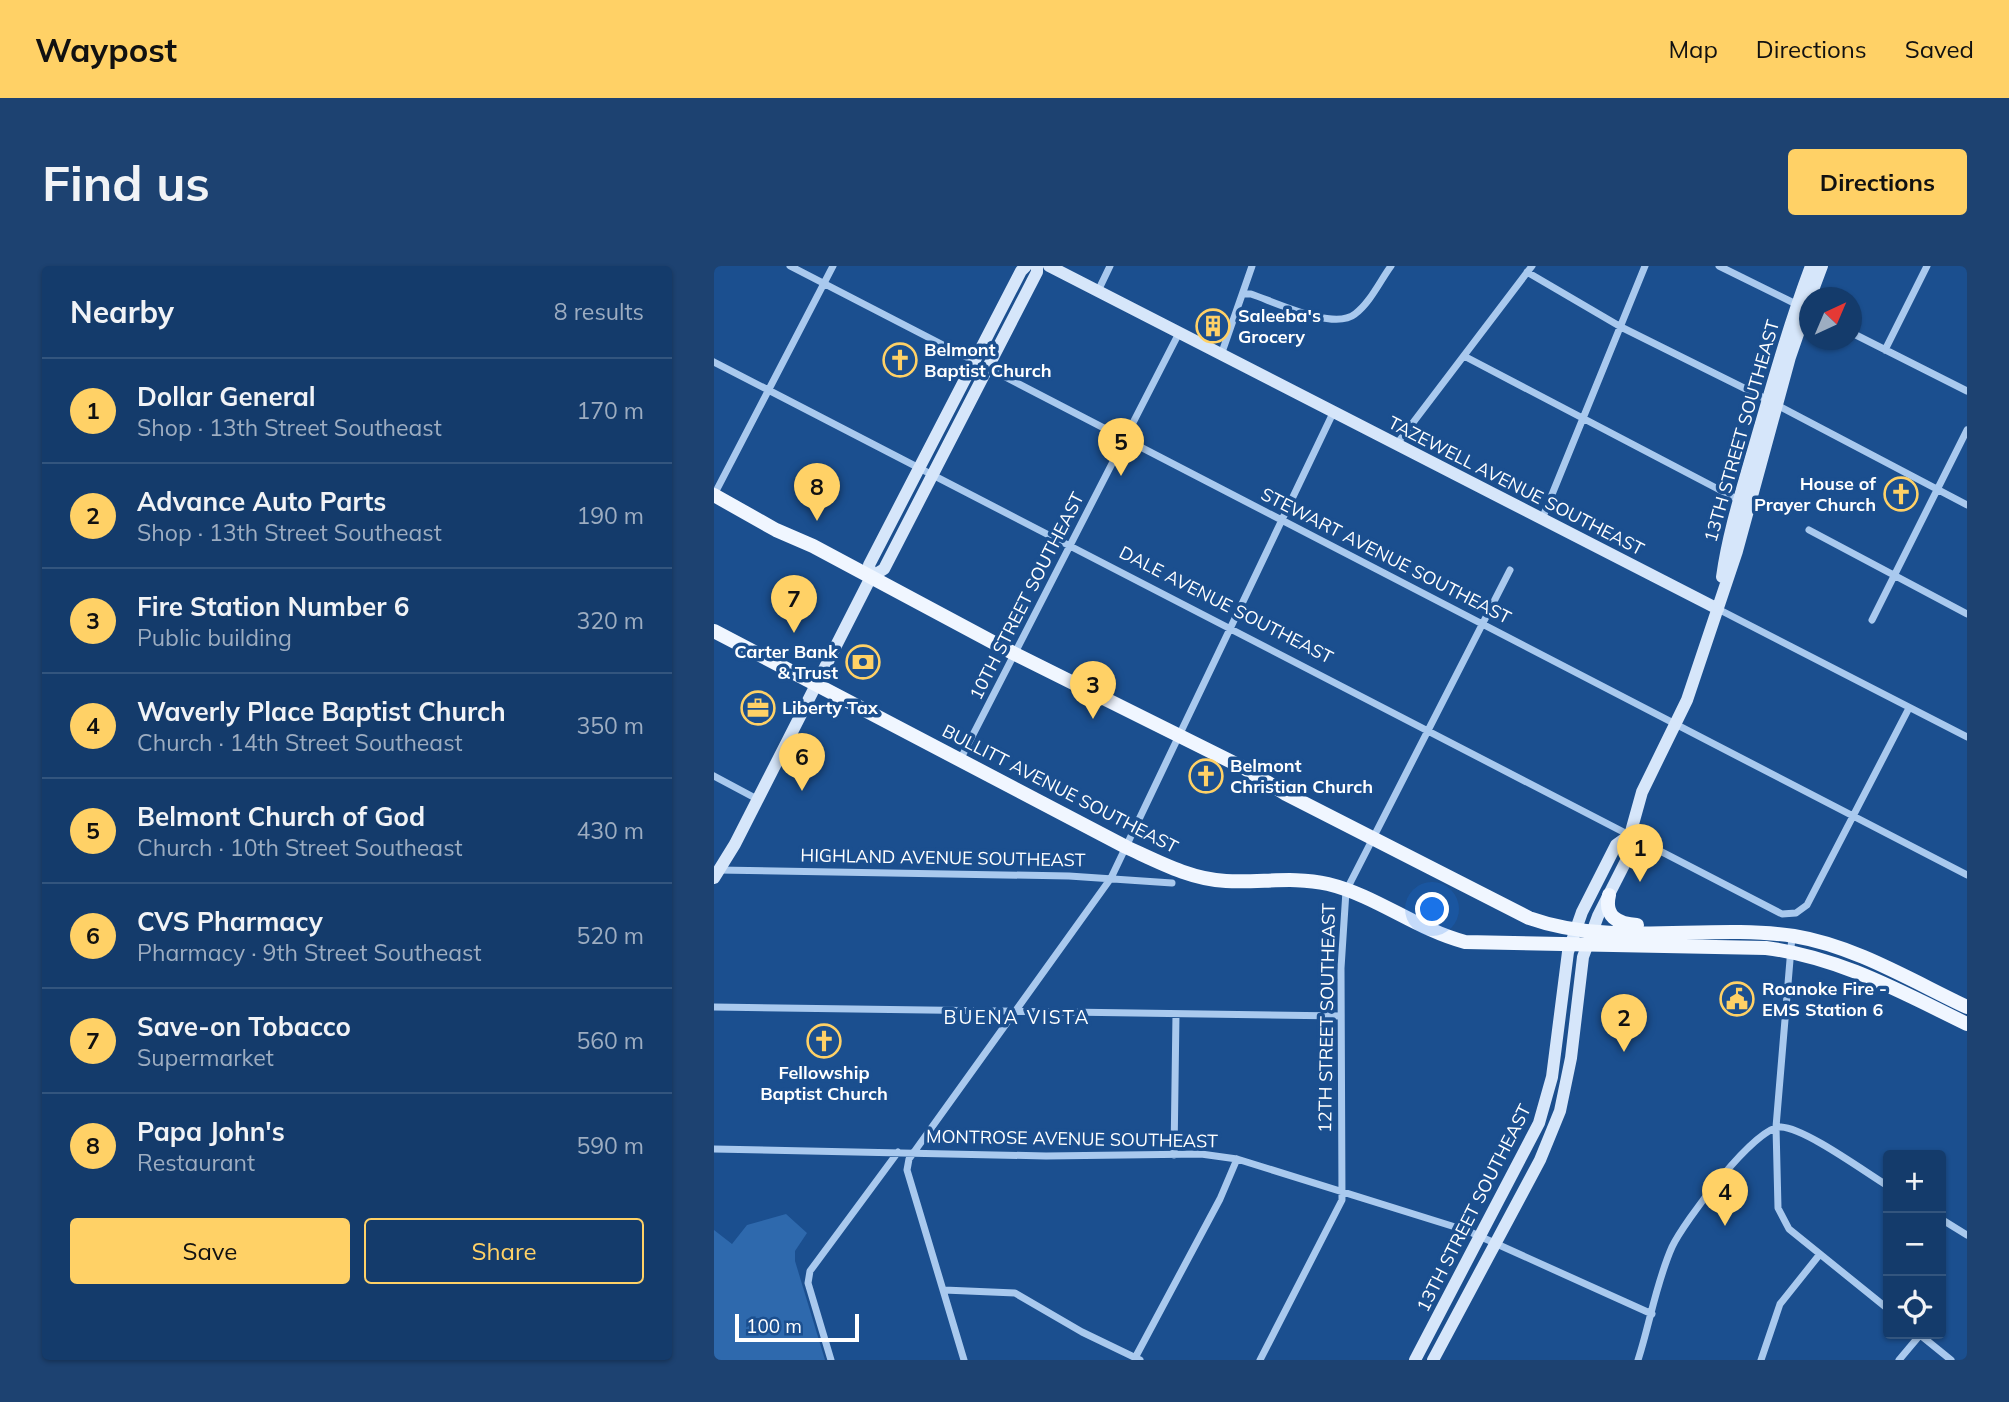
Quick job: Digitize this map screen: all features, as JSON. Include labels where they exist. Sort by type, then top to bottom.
[{"type":"main road","points":[[714,495],[1013,653],[1181,736],[1529,918],[1593,931],[1671,933],[1791,944],[1936,1001],[1967,1007]]},
{"type":"main road","name":"BULLITT AVENUE SOUTHEAST","points":[[714,631],[1126,847],[1166,866],[1202,877],[1232,881],[1308,881],[1370,898],[1427,930],[1465,942],[1570,946],[1791,944]]},
{"type":"main road","points":[[1609,895],[1608,908],[1617,921],[1652,925],[1671,933]]},
{"type":"main road","points":[[1936,1001],[1967,1024]]},
{"type":"street","name":"STEWART AVENUE SOUTHEAST","points":[[790,266],[1967,876]]},
{"type":"street","points":[[714,495],[833,266]]},
{"type":"street","points":[[715,873],[757,799],[870,577],[869,565],[1021,269],[1026,266]]},
{"type":"street","points":[[870,577],[884,569],[1037,272],[1037,266]]},
{"type":"street","name":"TAZEWELL AVENUE SOUTHEAST","points":[[1049,266],[1967,737]]},
{"type":"street","points":[[1098,291],[1110,266]]},
{"type":"street","points":[[1221,355],[1252,266]]},
{"type":"street","points":[[1243,294],[1251,294],[1332,320],[1349,318],[1360,309],[1391,266]]},
{"type":"street","points":[[1542,519],[1645,266]]},
{"type":"street","points":[[1719,266],[1799,301]]},
{"type":"street","name":"13TH STREET SOUTHEAST","points":[[1808,287],[1811,266]]},
{"type":"street","name":"13TH STREET SOUTHEAST","points":[[1813,287],[1822,266]]},
{"type":"street","points":[[1885,350],[1927,266]]},
{"type":"street","points":[[1396,445],[1530,269],[1621,327],[1967,505]]},
{"type":"street","name":"13TH STREET SOUTHEAST","points":[[1718,609],[1726,546],[1799,324]]},
{"type":"street","name":"10TH STREET SOUTHEAST","points":[[960,760],[1179,333]]},
{"type":"street","points":[[1862,338],[1967,391]]},
{"type":"street","points":[[1464,356],[1740,500]]},
{"type":"street","name":"DALE AVENUE SOUTHEAST","points":[[714,362],[1779,913],[1796,913],[1807,905],[1909,708]]},
{"type":"street","name":"13TH STREET SOUTHEAST","points":[[1433,1360],[1540,1160],[1560,1111],[1587,946],[1631,851],[1630,835],[1642,793],[1677,724],[1718,609],[1772,403]]},
{"type":"street","points":[[964,1360],[907,1170],[914,1152],[1111,878],[1333,413]]},
{"type":"street","points":[[1872,620],[1967,430]]},
{"type":"street","points":[[1809,530],[1967,614]]},
{"type":"street","name":"12TH STREET SOUTHEAST","points":[[1260,1360],[1332,1222],[1343,1191],[1341,942],[1346,891],[1485,625],[1510,570]]},
{"type":"street","points":[[714,776],[757,799]]},
{"type":"street","name":"13TH STREET SOUTHEAST","points":[[1415,1360],[1539,1123],[1547,1098],[1570,946],[1616,845],[1630,835]]},
{"type":"street","name":"HIGHLAND AVENUE SOUTHEAST","points":[[715,873],[1111,878],[1172,883]]},
{"type":"street","points":[[1791,944],[1776,1127],[1780,1216],[1789,1229],[1883,1306]]},
{"type":"street","points":[[714,1007],[1341,1016]]},
{"type":"street","points":[[1174,1155],[1176,1014]]},
{"type":"street","points":[[1638,1360],[1676,1239],[1748,1147],[1776,1127],[1795,1130],[1883,1183]]},
{"type":"street","name":"MONTROSE AVENUE SOUTHEAST","points":[[714,1149],[1174,1155],[1237,1159],[1481,1237],[1652,1314]]},
{"type":"street","points":[[831,1360],[808,1283],[810,1271],[898,1152]]},
{"type":"street","points":[[944,1290],[1015,1293],[1082,1332],[1137,1359],[1220,1199],[1237,1159]]},
{"type":"street","points":[[1946,1222],[1967,1235]]},
{"type":"street","points":[[1761,1360],[1780,1304],[1820,1254]]},
{"type":"street","points":[[1899,1360],[1915,1339]]},
{"type":"street","points":[[1925,1339],[1951,1360]]},
{"type":"shaded area","points":[[786,1214],[807,1233],[795,1251],[795,1261],[825,1360],[714,1360],[714,1230],[732,1244],[747,1225]]},
{"type":"place","name":"Saleeba's Grocery","points":[[1213,326]]},
{"type":"place","name":"Belmont Baptist Church","points":[[900,360]]},
{"type":"place","name":"Belmont Church of God","points":[[1121,476]]},
{"type":"place","name":"House of Prayer Church","points":[[1901,494]]},
{"type":"place","name":"Papa John's","points":[[817,521]]},
{"type":"place","name":"Save-on Tobacco","points":[[794,633]]},
{"type":"place","name":"Carter Bank & Trust","points":[[863,662]]},
{"type":"place","name":"Liberty Tax","points":[[758,708]]},
{"type":"place","name":"Fire Station Number 6","points":[[1093,719]]},
{"type":"place","name":"Belmont Christian Church","points":[[1206,776]]},
{"type":"place","name":"CVS Pharmacy","points":[[802,791]]},
{"type":"place","name":"Dollar General","points":[[1640,882]]},
{"type":"place","name":"Roanoke Fire - EMS Station 6","points":[[1737,999]]},
{"type":"place","name":"Fellowship Baptist Church","points":[[824,1041]]},
{"type":"place","name":"Advance Auto Parts","points":[[1624,1052]]},
{"type":"place","name":"Waverly Place Baptist Church","points":[[1725,1226]]},
{"type":"district","name":"BUENA VISTA","points":[[1017,1017]]}]
